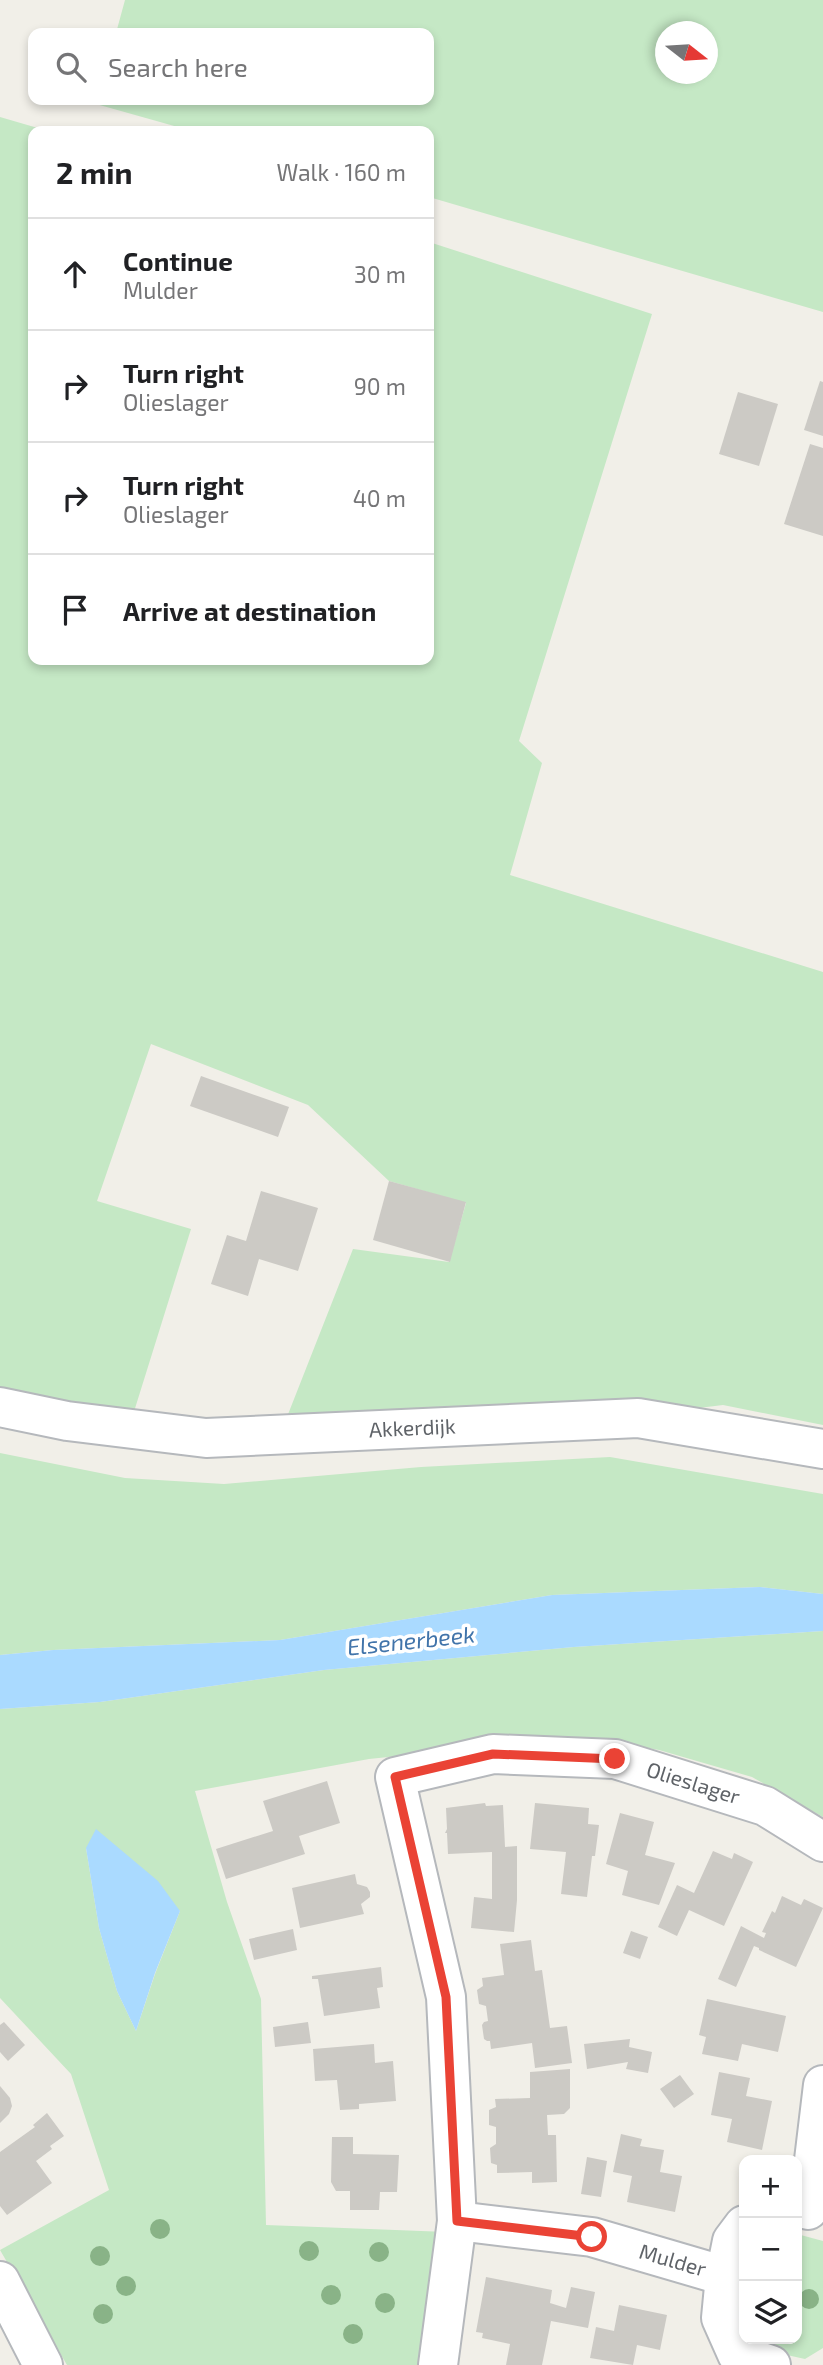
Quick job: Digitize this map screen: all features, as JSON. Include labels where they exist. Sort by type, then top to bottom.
[{"type":"street","name":"Akkerdijk","points":[[0,1406],[67,1421],[206,1438],[638,1418],[823,1449]]},
{"type":"street","name":"Olieslager","points":[[438,2365],[457,2221],[446,1997],[395,1777],[493,1754],[615,1759],[765,1806],[823,1842]]},
{"type":"street","points":[[809,2212],[823,2085]]},
{"type":"street","name":"Mulder","points":[[457,2221],[592,2237],[725,2276]]},
{"type":"street","name":"Mulder","points":[[739,2232],[732,2241],[721,2318],[737,2354],[771,2365]]},
{"type":"street","points":[[2,2287],[43,2365]]},
{"type":"green space","points":[[125,0],[823,0],[823,312],[434,198],[434,126],[174,126],[100,105],[434,105],[434,28],[117,28]]},
{"type":"green space","points":[[0,117],[31,126],[28,126],[28,665],[434,665],[434,244],[652,314],[519,741],[542,763],[510,875],[823,972],[823,1425],[723,1405],[658,1413],[285,1422],[353,1249],[449,1262],[466,1203],[389,1181],[308,1105],[151,1044],[97,1201],[191,1229],[132,1418],[0,1392]]},
{"type":"green space","points":[[0,1453],[125,1478],[224,1484],[421,1467],[610,1457],[823,1494],[823,1594],[760,1587],[552,1595],[280,1640],[53,1650],[0,1655]]},
{"type":"green space","points":[[823,1631],[823,1817],[752,1777],[659,1750],[619,1743],[513,1734],[427,1753],[369,1759],[195,1791],[227,1902],[261,1999],[266,2225],[447,2232],[418,2365],[67,2365],[0,2250],[109,2190],[71,2074],[0,1998],[0,1709],[100,1702],[324,1670],[574,1647]],"holes":[[[86,1848],[180,1911],[155,1974],[136,2031],[117,1991],[99,1928]]]},
{"type":"green space","points":[[802,2235],[823,2241],[823,2348],[805,2359],[747,2344],[802,2344]]},
{"type":"green space","points":[[739,2303],[739,2337],[736,2335]]},
{"type":"water","name":"Elsenerbeek","points":[[760,1587],[823,1594],[823,1631],[574,1647],[324,1670],[100,1702],[0,1709],[0,1655],[53,1650],[280,1640],[552,1595]]},
{"type":"water","points":[[96,1829],[158,1881],[180,1911],[155,1973],[136,2031],[117,1991],[99,1928],[86,1848]]},
{"type":"building","points":[[820,381],[823,382],[823,436],[804,430]]},
{"type":"building","points":[[738,392],[778,404],[759,466],[719,454]]},
{"type":"building","points":[[810,444],[823,448],[823,536],[784,524]]},
{"type":"building","points":[[201,1076],[289,1107],[278,1137],[190,1106]]},
{"type":"building","points":[[389,1181],[466,1202],[450,1262],[373,1240]]},
{"type":"building","points":[[261,1191],[318,1208],[298,1271],[259,1259],[248,1296],[211,1284],[227,1235],[246,1241]]},
{"type":"building","points":[[327,1781],[340,1823],[299,1836],[305,1854],[226,1879],[216,1849],[273,1831],[263,1801]]},
{"type":"building","points":[[485,1803],[486,1806],[503,1805],[505,1847],[517,1846],[514,1932],[471,1928],[474,1897],[492,1899],[492,1852],[448,1854],[446,1808]]},
{"type":"building","points":[[535,1803],[589,1808],[588,1824],[599,1825],[587,1897],[561,1894],[566,1852],[530,1849]]},
{"type":"building","points":[[620,1813],[654,1822],[645,1855],[675,1863],[659,1905],[622,1895],[628,1871],[606,1864]]},
{"type":"building","points":[[713,1851],[732,1859],[734,1853],[753,1862],[724,1926],[689,1910],[677,1936],[658,1927],[677,1885],[694,1893]]},
{"type":"building","points":[[355,1874],[357,1884],[367,1887],[370,1892],[370,1897],[361,1904],[364,1914],[300,1928],[292,1888]]},
{"type":"building","points":[[782,1896],[801,1905],[804,1899],[823,1908],[796,1967],[754,1946],[736,1987],[718,1979],[741,1926],[764,1938],[766,1933],[762,1932],[772,1911],[775,1913]]},
{"type":"building","points":[[293,1929],[297,1950],[254,1960],[249,1939]]},
{"type":"building","points":[[631,1931],[648,1937],[640,1959],[623,1953]]},
{"type":"building","points":[[531,1940],[535,1971],[542,1970],[550,2028],[567,2026],[572,2063],[535,2068],[532,2043],[491,2049],[490,2041],[484,2039],[482,2025],[488,2021],[486,2006],[479,2004],[477,1990],[483,1986],[482,1978],[504,1975],[500,1944]]},
{"type":"building","points":[[381,1967],[383,1987],[377,1988],[380,2008],[324,2016],[318,1979],[312,1979],[312,1976]]},
{"type":"building","points":[[707,1999],[786,2016],[778,2052],[742,2044],[738,2061],[702,2054],[706,2037],[699,2035]]},
{"type":"building","points":[[4,2022],[25,2045],[8,2061],[0,2052],[0,2025]]},
{"type":"building","points":[[308,2022],[311,2043],[275,2047],[273,2027]]},
{"type":"building","points":[[630,2039],[629,2047],[652,2052],[648,2073],[626,2069],[628,2062],[587,2069],[584,2044]]},
{"type":"building","points":[[374,2044],[375,2063],[393,2061],[396,2101],[359,2104],[359,2109],[340,2110],[337,2080],[315,2081],[313,2049]]},
{"type":"building","points":[[570,2069],[570,2108],[564,2114],[547,2115],[548,2135],[556,2135],[557,2182],[532,2183],[532,2172],[497,2173],[497,2165],[491,2163],[490,2148],[496,2144],[496,2127],[489,2125],[489,2110],[496,2107],[495,2099],[530,2098],[530,2072]]},
{"type":"building","points":[[719,2072],[750,2078],[746,2096],[772,2101],[762,2150],[727,2142],[732,2119],[711,2115]]},
{"type":"building","points":[[680,2075],[694,2094],[674,2108],[660,2089]]},
{"type":"building","points":[[0,2086],[10,2098],[12,2106],[9,2114],[0,2123]]},
{"type":"building","points":[[47,2113],[64,2136],[36,2161],[52,2183],[7,2215],[0,2206],[0,2152],[35,2127],[33,2125]]},
{"type":"building","points":[[621,2134],[642,2139],[640,2146],[664,2150],[660,2172],[682,2176],[675,2212],[627,2202],[632,2176],[613,2172]]},
{"type":"building","points":[[332,2137],[353,2137],[353,2154],[399,2155],[397,2192],[380,2192],[379,2210],[350,2210],[350,2191],[336,2191],[331,2182]]},
{"type":"building","points":[[587,2157],[607,2161],[601,2197],[581,2194]]},
{"type":"building","points":[[486,2277],[552,2290],[550,2303],[566,2308],[571,2287],[595,2292],[588,2328],[551,2321],[542,2365],[506,2365],[510,2344],[482,2338],[483,2333],[476,2332]]},
{"type":"building","points":[[619,2305],[667,2315],[660,2350],[637,2345],[633,2365],[590,2358],[596,2327],[614,2331]]},
{"type":"route","points":[[592,2237],[457,2221],[446,1997],[395,1777],[493,1754],[615,1759]]}]
